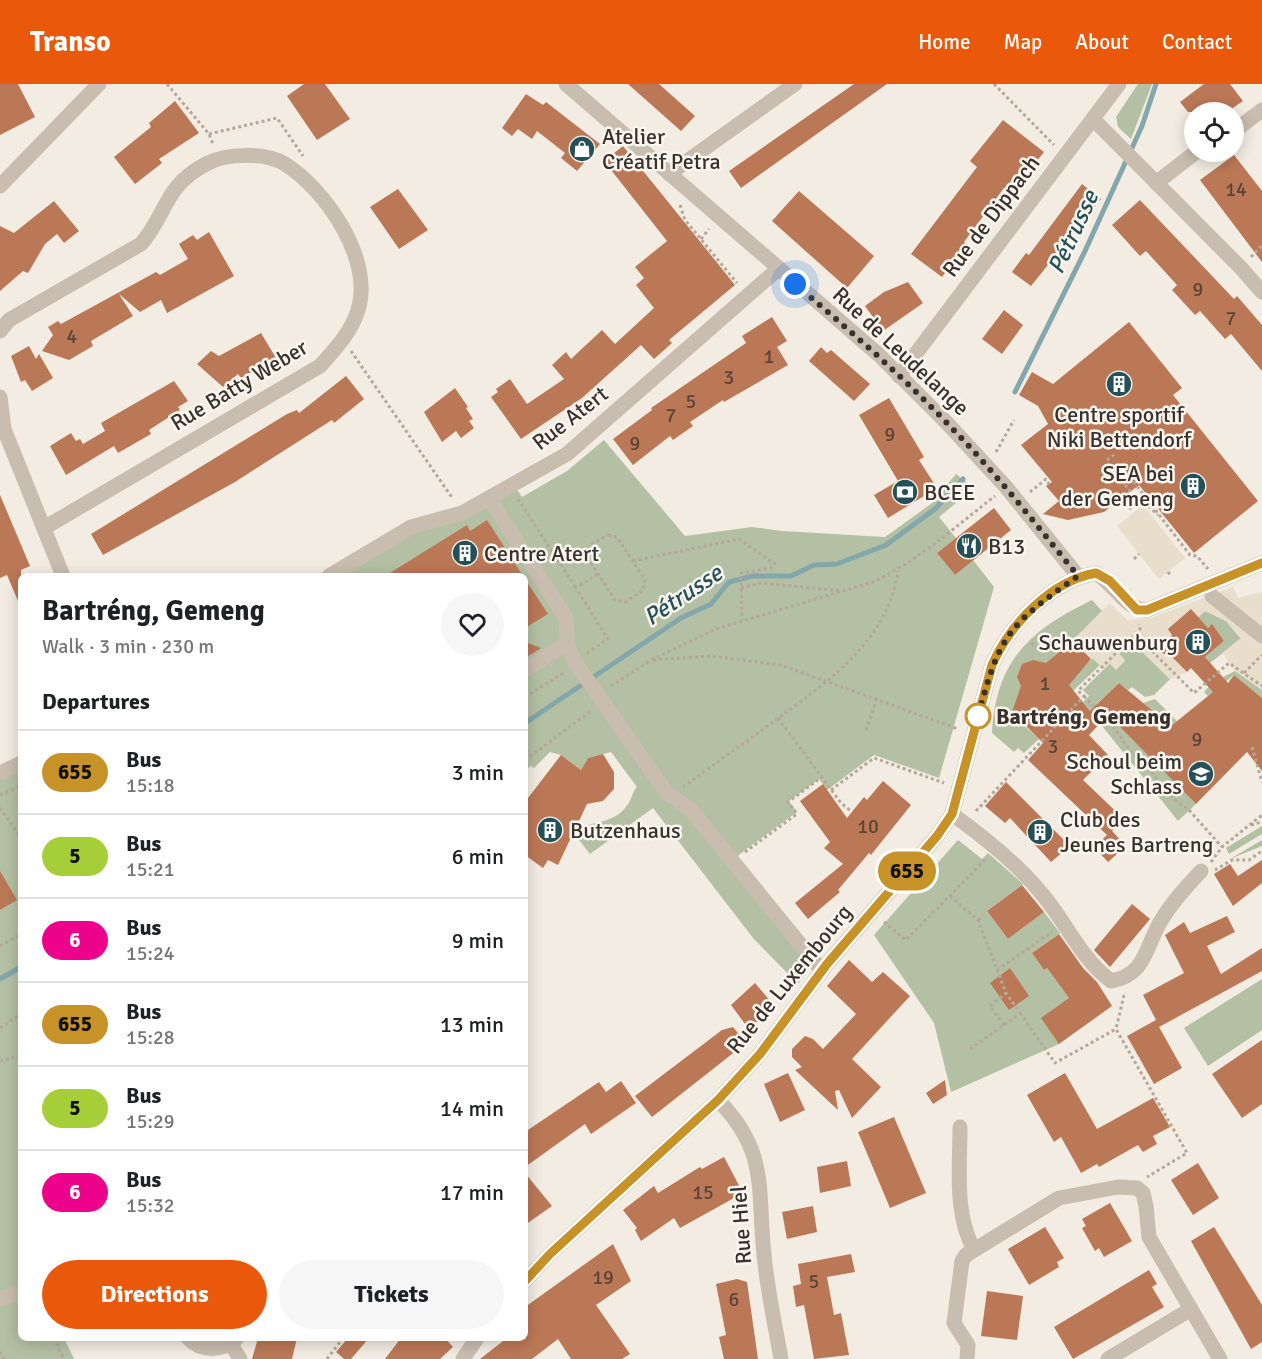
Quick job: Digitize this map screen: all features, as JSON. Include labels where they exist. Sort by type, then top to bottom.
[{"type":"street","points":[[0,186],[99,84]]},
{"type":"street","name":"Rue de Leudelange","points":[[566,84],[879,355],[947,423],[1006,487],[1078,576]]},
{"type":"street","points":[[669,174],[795,84]]},
{"type":"street","name":"Rue de Dippach","points":[[899,376],[1119,84]]},
{"type":"street","points":[[1244,124],[1262,110]]},
{"type":"street","points":[[1094,120],[1262,292]]},
{"type":"street","name":"Rue Batty Weber","points":[[0,331],[9,320],[141,244],[153,230],[163,205],[180,182],[205,165],[219,159],[257,156],[284,163],[325,203],[352,243],[362,278],[359,310],[344,340],[320,366],[44,528]]},
{"type":"street","points":[[1156,183],[1184,161]]},
{"type":"street","name":"Rue Atert","points":[[334,573],[411,527],[462,513],[567,454],[778,269]]},
{"type":"street","points":[[0,397],[4,429],[62,573]]},
{"type":"street","points":[[489,498],[566,618],[567,643],[575,663],[598,697],[666,792],[691,810],[822,971]]},
{"type":"street","points":[[1078,576],[1096,573],[1110,581],[1137,610],[1147,610],[1262,562]]},
{"type":"street","name":"Rue de Luxembourg","points":[[528,1278],[550,1254],[718,1100],[794,1011],[822,971],[937,836],[952,814],[992,665],[1002,642],[1031,609],[1078,576]]},
{"type":"street","points":[[1212,596],[1262,636]]},
{"type":"street","points":[[528,668],[567,643]]},
{"type":"street","points":[[0,773],[18,764]]},
{"type":"street","points":[[952,814],[996,848],[1043,894],[1095,970],[1111,981],[1128,978],[1140,965],[1161,920],[1201,871]]},
{"type":"street","name":"Rue Hiel","points":[[718,1100],[735,1117],[746,1136],[760,1173],[764,1253],[781,1359]]},
{"type":"street","points":[[960,1126],[960,1201],[964,1231],[974,1250]]},
{"type":"street","points":[[967,1359],[968,1346],[954,1323],[962,1261],[974,1250],[1059,1198],[1118,1187],[1137,1188],[1143,1194],[1149,1237],[1220,1359]]},
{"type":"street","points":[[0,1299],[18,1294]]},
{"type":"street","points":[[1108,1359],[1191,1309]]},
{"type":"street","points":[[192,1341],[212,1349],[234,1341],[240,1359]]},
{"type":"street","points":[[463,1359],[475,1341]]},
{"type":"path","points":[[167,84],[209,134],[219,159]]},
{"type":"path","points":[[994,84],[1065,154]]},
{"type":"path","points":[[209,134],[277,118],[315,173],[305,181]]},
{"type":"path","points":[[669,174],[684,220],[748,296]]},
{"type":"path","points":[[344,340],[462,513]]},
{"type":"path","points":[[988,468],[1014,420]]},
{"type":"path","points":[[1107,460],[1115,454]]},
{"type":"path","points":[[1138,502],[1118,475],[1130,477],[1157,509],[1159,517]]},
{"type":"path","points":[[1029,492],[1046,479],[1049,484]]},
{"type":"path","points":[[510,487],[608,639],[528,695]]},
{"type":"path","points":[[528,757],[598,697],[651,660],[742,620],[844,592],[898,571],[919,558],[1006,487]]},
{"type":"path","points":[[1128,510],[1138,502],[1144,502],[1190,555],[1197,556]]},
{"type":"path","points":[[608,535],[617,537],[645,580],[643,590],[626,602],[615,600],[598,574],[587,557],[589,546],[608,535]]},
{"type":"path","points":[[633,561],[739,539],[775,564],[771,568],[741,573],[742,620]]},
{"type":"path","points":[[1134,559],[1139,554]]},
{"type":"path","points":[[683,787],[849,663],[878,627],[896,584],[898,571]]},
{"type":"path","points":[[1168,572],[1171,576]]},
{"type":"path","points":[[576,588],[598,574]]},
{"type":"path","points":[[741,588],[761,582],[844,592]]},
{"type":"path","points":[[1137,610],[1140,629],[1078,691],[1115,729],[1131,752],[1148,767],[1160,784],[1176,801],[1189,810],[1222,847]]},
{"type":"path","points":[[1134,634],[1194,693],[1229,663],[1262,686]]},
{"type":"path","points":[[1031,643],[1036,647]]},
{"type":"path","points":[[1244,673],[1262,655]]},
{"type":"path","points":[[651,660],[711,656],[746,658],[782,665],[829,680],[973,734]]},
{"type":"path","points":[[965,823],[1084,696]]},
{"type":"path","points":[[866,730],[877,699]]},
{"type":"path","points":[[778,718],[831,790],[852,812]]},
{"type":"path","points":[[1252,747],[1262,782]]},
{"type":"path","points":[[831,790],[874,758],[959,788]]},
{"type":"path","points":[[739,857],[797,814],[788,802],[822,777]]},
{"type":"path","points":[[0,795],[18,787]]},
{"type":"path","points":[[0,808],[18,834]]},
{"type":"path","points":[[1201,871],[1222,847],[1262,815]]},
{"type":"path","points":[[1251,825],[1262,822]]},
{"type":"path","points":[[872,912],[906,940],[996,848]]},
{"type":"path","points":[[1201,871],[1215,871],[1232,860],[1249,860],[1262,851]]},
{"type":"path","points":[[950,896],[978,920],[1006,993],[1055,1063],[1116,1029]]},
{"type":"path","points":[[978,920],[983,916]]},
{"type":"path","points":[[997,970],[1064,924]]},
{"type":"path","points":[[0,946],[18,936]]},
{"type":"path","points":[[1128,978],[1116,1029],[1187,1153],[1148,1175],[1137,1188]]},
{"type":"path","points":[[1004,1025],[990,1006],[1006,993]]},
{"type":"path","points":[[969,1050],[1020,1013]]},
{"type":"path","points":[[0,1028],[18,1016]]},
{"type":"path","points":[[0,1061],[18,1056]]},
{"type":"path","points":[[55,1341],[64,1359]]},
{"type":"path","points":[[327,1359],[342,1341]]},
{"type":"path","points":[[0,1352],[4,1359]]},
{"type":"green space","points":[[1138,84],[1152,84],[1131,139],[1118,127],[1116,117]]},
{"type":"green space","points":[[604,440],[685,536],[752,527],[885,537],[931,504],[956,474],[974,488],[939,517],[956,538],[937,553],[955,575],[973,560],[994,587],[939,778],[874,755],[827,790],[819,779],[789,801],[797,812],[732,860],[814,962],[798,984],[753,938],[653,808],[590,854],[579,840],[585,826],[608,820],[619,814],[624,810],[637,787],[611,752],[588,758],[581,770],[561,755],[550,752],[534,768],[530,766],[528,769],[528,573],[334,573],[411,527],[514,485],[522,497],[567,471]]},
{"type":"green space","points":[[1092,600],[1102,611],[1058,656],[1055,655],[1057,657],[1045,669],[1039,661],[1038,663],[1027,662],[1020,670],[1023,682],[1014,709],[1009,712],[1039,739],[1024,753],[1018,748],[1014,752],[992,733],[995,708],[1009,667],[1020,650],[1034,636],[1070,611]]},
{"type":"green space","points":[[1205,611],[1226,621],[1241,639],[1210,663],[1205,657],[1224,641],[1212,625],[1207,628],[1198,617]]},
{"type":"green space","points":[[1132,642],[1170,679],[1154,695],[1145,697],[1132,687],[1128,690],[1119,683],[1097,704],[1196,804],[1178,821],[1083,702],[1089,696],[1083,690],[1110,663],[1125,660],[1119,654]]},
{"type":"green space","points":[[1093,658],[1100,665],[1073,691],[1063,687],[1075,674],[1078,676],[1077,673]]},
{"type":"green space","points":[[1235,671],[1262,690],[1262,698],[1234,675],[1208,696],[1204,692],[1213,682]]},
{"type":"green space","points":[[1155,699],[1177,721],[1171,726],[1143,703]]},
{"type":"green space","points":[[18,764],[18,1341],[65,1341],[74,1359],[0,1359],[0,773]]},
{"type":"green space","points":[[1262,826],[1262,834],[1229,854],[1226,848]]},
{"type":"green space","points":[[958,840],[982,859],[988,853],[1023,884],[987,911],[1008,939],[1044,912],[1060,933],[1032,953],[1044,970],[1047,968],[1069,998],[1059,1044],[951,1092],[934,1023],[874,935]]},
{"type":"green space","points":[[1262,840],[1262,846],[1230,859]]},
{"type":"green space","points":[[1262,979],[1262,1030],[1208,1066],[1184,1028]]},
{"type":"shaded area","points":[[1143,505],[1185,558],[1159,579],[1117,526]]},
{"type":"shaded area","points":[[1233,587],[1238,598],[1262,592],[1262,690],[1235,671],[1222,653],[1241,638],[1226,621],[1205,611],[1176,639],[1160,647],[1162,653],[1169,655],[1187,672],[1170,679],[1132,642],[1119,654],[1125,661],[1116,670],[1110,664],[1104,669],[1074,642],[1075,638],[1110,603],[1127,620],[1151,618]]},
{"type":"building","points":[[0,84],[18,84],[35,117],[0,135]]},
{"type":"building","points":[[304,84],[325,84],[350,119],[317,140],[287,96]]},
{"type":"building","points":[[628,84],[659,84],[695,116],[681,131]]},
{"type":"building","points":[[854,84],[887,84],[741,188],[729,171]]},
{"type":"building","points":[[1204,84],[1230,84],[1243,101],[1184,102],[1184,107],[1180,102]]},
{"type":"building","points":[[526,94],[543,105],[546,102],[600,144],[577,171],[561,158],[565,153],[537,131],[532,139],[518,129],[512,136],[502,128]]},
{"type":"building","points":[[175,101],[199,133],[159,159],[162,163],[135,184],[114,157],[151,127],[149,123]]},
{"type":"building","points":[[1003,120],[1044,152],[1011,194],[1004,188],[964,242],[966,244],[942,277],[911,254],[977,167],[970,161]]},
{"type":"building","points":[[623,146],[735,285],[669,340],[672,343],[654,359],[641,345],[582,398],[521,439],[491,397],[498,392],[496,389],[510,379],[527,404],[564,379],[552,365],[566,352],[571,359],[602,330],[615,344],[654,308],[636,285],[644,278],[635,267],[667,241],[604,161]]},
{"type":"building","points":[[1224,162],[1239,162],[1262,191],[1262,262],[1200,180]]},
{"type":"building","points":[[1082,184],[1101,199],[1031,286],[1012,272],[1026,253],[1029,255]]},
{"type":"building","points":[[398,189],[428,230],[399,249],[370,207]]},
{"type":"building","points":[[799,191],[874,256],[847,288],[772,221]]},
{"type":"building","points":[[1140,200],[1234,299],[1237,296],[1262,325],[1262,371],[1231,334],[1225,339],[1200,311],[1195,315],[1172,290],[1177,285],[1146,251],[1140,256],[1112,225]]},
{"type":"building","points":[[54,201],[79,231],[64,243],[57,234],[45,244],[28,273],[23,271],[0,291],[0,226],[14,233]]},
{"type":"building","points":[[209,232],[234,276],[167,313],[161,300],[140,312],[119,294],[133,316],[91,341],[93,346],[69,360],[42,351],[53,335],[48,327],[58,321],[61,324],[156,272],[160,275],[188,259],[179,244],[193,235],[197,240]]},
{"type":"building","points":[[908,282],[923,303],[883,331],[865,306],[884,292]]},
{"type":"building","points":[[1004,310],[1023,325],[1002,354],[982,339]]},
{"type":"building","points":[[772,317],[787,341],[777,347],[788,365],[724,402],[723,400],[690,422],[693,426],[673,440],[670,436],[633,465],[613,439],[652,410],[651,408],[746,343],[742,336]]},
{"type":"building","points":[[1129,322],[1182,388],[1173,395],[1258,501],[1194,553],[1139,485],[1104,512],[1068,520],[1043,514],[1059,501],[1046,486],[1052,482],[1021,445],[1048,424],[1038,406],[1019,395],[1032,372],[1053,384]]},
{"type":"building","points":[[261,333],[276,358],[241,378],[238,374],[223,387],[197,364],[211,351],[219,356]]},
{"type":"building","points":[[29,346],[36,359],[39,354],[53,378],[32,391],[25,380],[21,382],[11,356]]},
{"type":"building","points":[[821,347],[827,353],[831,350],[870,384],[854,401],[809,361]]},
{"type":"building","points":[[346,376],[364,399],[334,423],[332,420],[235,482],[103,555],[91,534],[287,414],[297,410],[299,413]]},
{"type":"building","points":[[174,381],[188,401],[178,407],[180,410],[149,430],[151,434],[118,453],[114,446],[66,475],[50,446],[71,433],[76,441],[80,439],[83,444],[105,431],[101,423]]},
{"type":"building","points":[[455,388],[468,407],[466,408],[473,419],[469,421],[474,428],[461,438],[456,431],[442,442],[424,412]]},
{"type":"building","points":[[889,398],[924,457],[919,460],[937,488],[888,518],[874,495],[898,481],[859,415]]},
{"type":"building","points":[[0,495],[30,566],[18,573],[18,601],[7,575],[0,578]]},
{"type":"building","name":"B13","points":[[994,508],[1011,530],[955,575],[937,553]]},
{"type":"building","name":"Centre Atert","points":[[487,520],[521,573],[390,573],[467,525],[470,531]]},
{"type":"building","name":"Centre Atert","points":[[528,584],[548,614],[528,626]]},
{"type":"building","points":[[1191,609],[1208,628],[1212,624],[1224,641],[1205,657],[1228,683],[1234,675],[1262,698],[1262,771],[1247,752],[1196,804],[1108,715],[1089,735],[1108,755],[1083,780],[1125,820],[1112,831],[1126,846],[1108,862],[1094,847],[1107,835],[1028,760],[1043,743],[1012,712],[1021,686],[1017,677],[1022,664],[1033,660],[1046,663],[1073,641],[1091,659],[1069,685],[1090,711],[1119,683],[1171,726],[1213,692],[1191,668],[1187,672],[1171,656],[1162,653],[1160,648],[1172,635],[1168,629]]},
{"type":"building","points":[[528,643],[541,648],[528,656]]},
{"type":"building","name":"Butzenhaus","points":[[603,754],[614,772],[614,789],[603,801],[587,804],[558,865],[548,860],[543,868],[528,857],[528,798],[561,755],[581,770],[588,758]]},
{"type":"building","points":[[883,781],[911,805],[871,855],[869,853],[838,890],[840,892],[808,919],[795,903],[843,864],[824,848],[830,842],[800,801],[823,784],[847,818],[864,797],[867,800]]},
{"type":"building","name":"Club des Jeunes Bartreng","points":[[1006,782],[1070,846],[1051,862],[1010,818],[1005,823],[985,806]]},
{"type":"building","points":[[1262,860],[1262,883],[1233,906],[1214,874],[1230,864],[1238,876]]},
{"type":"building","points":[[0,871],[17,900],[0,910]]},
{"type":"building","points":[[1022,885],[1044,912],[1008,939],[987,911]]},
{"type":"building","points":[[1132,904],[1150,919],[1110,967],[1094,950]]},
{"type":"building","points":[[1227,916],[1235,932],[1207,946],[1221,974],[1262,948],[1262,971],[1159,1027],[1182,1068],[1154,1084],[1127,1036],[1156,1020],[1143,995],[1184,973],[1165,935],[1184,922],[1190,933]]},
{"type":"building","points":[[1059,934],[1083,968],[1097,982],[1112,1006],[1059,1044],[1041,1018],[1069,998],[1047,968],[1044,970],[1032,953]]},
{"type":"building","points":[[849,960],[872,982],[883,972],[910,996],[852,1059],[881,1087],[852,1118],[839,1090],[835,1091],[838,1110],[795,1070],[802,1067],[792,1057],[792,1049],[805,1036],[813,1039],[823,1049],[856,1014],[827,986]]},
{"type":"building","points":[[1010,968],[1029,996],[1009,1010],[990,983]]},
{"type":"building","points":[[755,983],[776,1008],[748,1028],[731,1005]]},
{"type":"building","points":[[733,1027],[746,1043],[652,1117],[635,1096],[722,1030]]},
{"type":"building","points":[[1262,1040],[1262,1104],[1242,1118],[1212,1074]]},
{"type":"building","points":[[788,1073],[805,1110],[780,1122],[764,1084]]},
{"type":"building","points":[[1065,1073],[1097,1129],[1153,1098],[1170,1127],[1153,1136],[1157,1144],[1143,1152],[1138,1145],[1099,1167],[1097,1164],[1081,1173],[1061,1137],[1054,1142],[1027,1095]]},
{"type":"building","points":[[945,1080],[947,1095],[933,1104],[926,1093]]},
{"type":"building","points":[[621,1081],[636,1103],[591,1134],[585,1124],[528,1165],[528,1130],[599,1082],[606,1092]]},
{"type":"building","points":[[894,1117],[926,1193],[890,1208],[858,1132]]},
{"type":"building","points":[[724,1157],[743,1193],[680,1228],[674,1218],[641,1241],[635,1230],[637,1228],[623,1210],[654,1186],[658,1193],[700,1167],[702,1169]]},
{"type":"building","points":[[847,1161],[851,1186],[820,1193],[817,1167]]},
{"type":"building","points":[[1198,1163],[1219,1198],[1193,1215],[1171,1180]]},
{"type":"building","points":[[528,1177],[552,1206],[528,1223]]},
{"type":"building","points":[[1110,1203],[1132,1241],[1104,1257],[1099,1248],[1095,1251],[1082,1228],[1086,1226],[1082,1219]]},
{"type":"building","points":[[813,1206],[817,1232],[787,1239],[782,1212]]},
{"type":"building","points":[[1045,1227],[1064,1258],[1057,1262],[1059,1267],[1029,1285],[1008,1249]]},
{"type":"building","points":[[1214,1227],[1262,1305],[1262,1342],[1251,1349],[1191,1241]]},
{"type":"building","points":[[613,1244],[631,1281],[596,1305],[630,1354],[622,1359],[571,1359],[558,1339],[532,1359],[480,1359],[503,1341],[528,1341],[528,1305]]},
{"type":"building","points":[[851,1254],[855,1272],[827,1277],[834,1315],[841,1313],[849,1355],[814,1359],[804,1305],[796,1307],[793,1286],[801,1284],[798,1264]]},
{"type":"building","points":[[1149,1270],[1157,1284],[1152,1287],[1164,1307],[1073,1359],[1054,1327]]},
{"type":"building","points":[[737,1279],[747,1282],[758,1359],[724,1359],[719,1337],[726,1335],[716,1284]]},
{"type":"building","points":[[987,1291],[1023,1296],[1017,1340],[981,1336]]},
{"type":"building","points":[[257,1341],[296,1341],[292,1359],[252,1359]]},
{"type":"building","points":[[345,1341],[366,1341],[351,1359],[344,1359],[336,1352]]},
{"type":"building","points":[[399,1341],[448,1341],[453,1347],[440,1359],[385,1359]]},
{"type":"waterway","name":"Pétrusse","points":[[1015,392],[1085,251],[1142,126],[1156,84]]},
{"type":"waterway","name":"Pétrusse","points":[[528,721],[681,618],[711,604],[729,582],[753,576],[791,576],[814,565],[837,564],[886,545],[935,509],[963,479]]},
{"type":"waterway","name":"Pétrusse","points":[[0,979],[18,969]]},
{"type":"bus line","name":"655","points":[[528,1278],[550,1254],[663,1153],[718,1100],[760,1054],[827,964],[937,836],[952,814],[992,665],[1002,642],[1015,624],[1031,609],[1078,576],[1096,573],[1110,581],[1128,604],[1137,610],[1147,610],[1262,563]]},
{"type":"place","name":"Atelier Créatif Petra","points":[[582,149]]},
{"type":"place","name":"Centre sportif Niki Bettendorf","points":[[1119,384]]},
{"type":"place","name":"SEA bei der Gemeng","points":[[1193,486]]},
{"type":"place","name":"BCEE","points":[[905,492]]},
{"type":"place","name":"B13","points":[[969,546]]},
{"type":"place","name":"Centre Atert","points":[[465,553]]},
{"type":"place","name":"Schauwenburg","points":[[1198,642]]},
{"type":"place","name":"Bartréng, Gemeng","points":[[978,716]]},
{"type":"place","name":"Schoul beim Schlass","points":[[1201,774]]},
{"type":"place","name":"Butzenhaus","points":[[550,830]]},
{"type":"place","name":"Club des Jeunes Bartreng","points":[[1040,832]]},
{"type":"route","points":[[795,284],[879,355],[947,423],[1006,487],[1078,576],[1031,609],[1015,624],[1002,642],[992,665],[978,716]]}]
